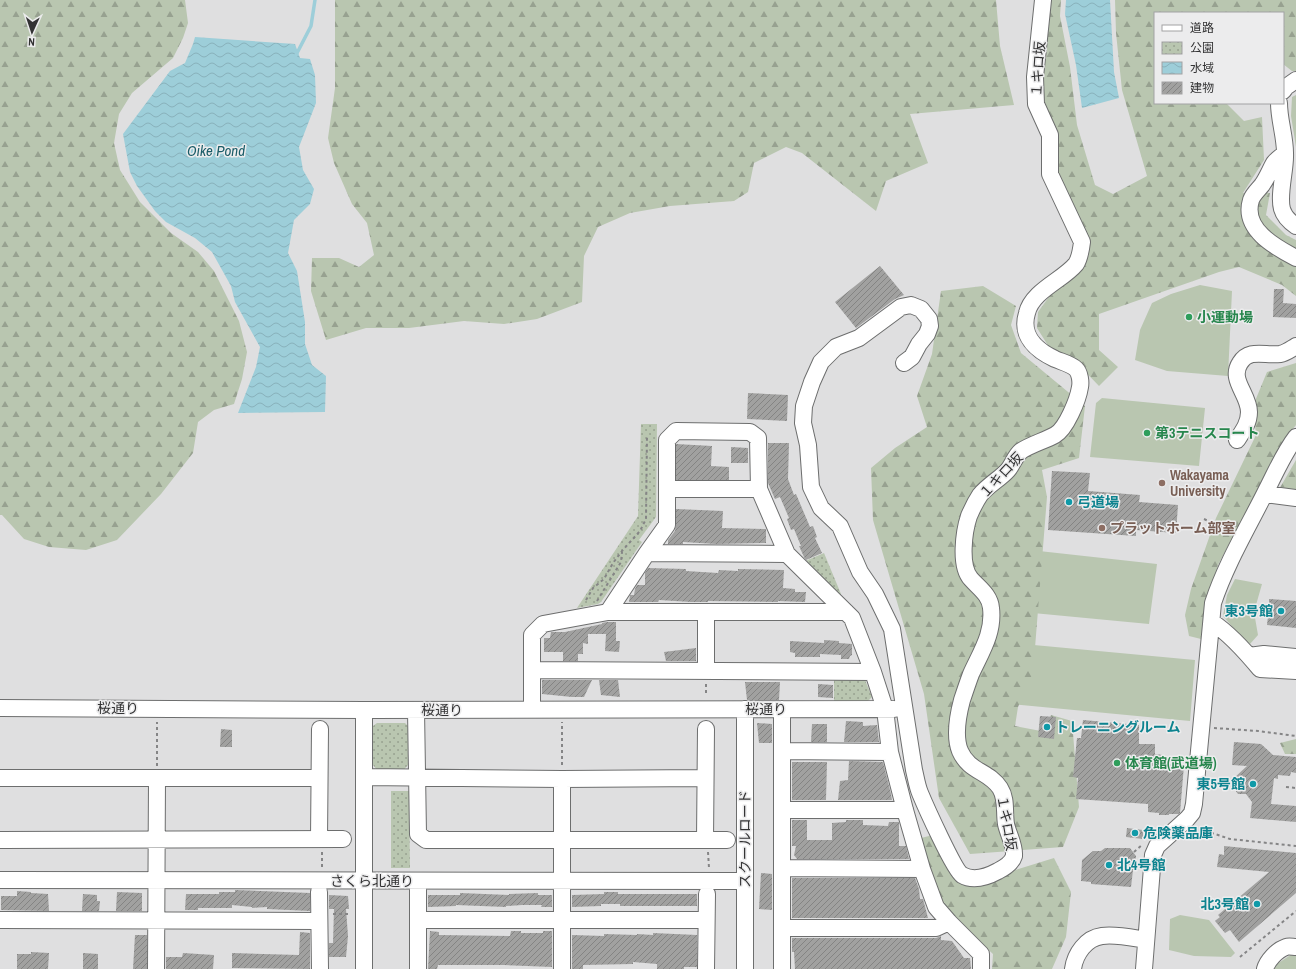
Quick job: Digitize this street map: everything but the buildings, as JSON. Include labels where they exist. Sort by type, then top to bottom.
[{"type":"street","name":"１キロ坂","points":[[905,708],[914,770],[919,791],[952,860],[961,874],[972,879],[981,878],[998,872],[1010,863],[1014,855],[1006,824],[1006,803],[1001,789],[992,778],[976,770],[968,763],[960,750],[957,735],[961,702],[970,677],[989,637],[992,626],[991,606],[987,596],[968,576],[964,566],[964,544],[969,517],[980,495],[1009,469],[1018,453],[1031,445],[1056,435],[1062,429],[1070,416],[1081,386],[1080,377],[1076,369],[1041,351],[1032,344],[1026,334],[1026,316],[1030,305],[1076,264],[1081,253],[1082,242],[1050,174],[1050,135],[1036,104],[1035,77],[1043,0]]},
{"type":"street","points":[[1284,90],[1296,80]]},
{"type":"street","points":[[1279,104],[1279,115],[1285,152],[1282,210],[1288,219],[1296,226]]},
{"type":"street","points":[[1285,152],[1275,162],[1262,186],[1252,199],[1251,217],[1255,227],[1263,237],[1296,258]]},
{"type":"street","points":[[904,363],[912,357],[919,344],[927,334],[930,326],[929,319],[921,309],[911,305],[901,307],[859,338],[836,347],[821,362],[804,406],[803,423],[808,444],[811,487],[821,508],[840,526],[860,572],[875,594],[892,629],[905,708]]},
{"type":"street","points":[[1237,440],[1245,428],[1249,412],[1246,397],[1236,375],[1237,368],[1241,361],[1254,353],[1280,354],[1296,346]]},
{"type":"street","points":[[602,607],[647,553],[667,525],[667,440],[676,432],[750,432],[758,438],[759,489],[787,554],[852,618],[873,672],[885,709],[890,752],[922,869],[936,907],[981,954],[981,969]]},
{"type":"street","points":[[1144,969],[1156,846],[1187,820],[1192,813],[1194,804],[1213,603],[1218,588],[1246,528],[1290,445],[1296,437]]},
{"type":"street","points":[[667,488],[759,489]]},
{"type":"street","points":[[1265,494],[1296,498]]},
{"type":"street","points":[[647,553],[787,554]]},
{"type":"street","points":[[532,709],[532,634],[544,624],[602,607],[706,612],[846,612]]},
{"type":"street","points":[[706,612],[706,671]]},
{"type":"street","points":[[1212,622],[1249,656],[1260,669],[1296,671]]},
{"type":"street","points":[[1249,656],[1264,654],[1296,657]]},
{"type":"street","points":[[532,670],[873,672]]},
{"type":"street","name":"桜通り","points":[[0,708],[416,710],[905,708]]},
{"type":"street","name":"スクールロード","points":[[745,709],[745,969]]},
{"type":"street","points":[[782,709],[782,969]]},
{"type":"street","points":[[364,710],[364,969]]},
{"type":"street","points":[[416,710],[418,834],[426,840],[562,840],[707,844],[727,840]]},
{"type":"street","points":[[320,728],[320,839]]},
{"type":"street","points":[[706,729],[705,778],[707,844]]},
{"type":"street","points":[[782,752],[890,752]]},
{"type":"street","points":[[364,777],[562,779],[705,778]]},
{"type":"street","points":[[0,778],[319,778]]},
{"type":"street","points":[[156,969],[157,779]]},
{"type":"street","points":[[562,779],[562,969]]},
{"type":"street","points":[[782,810],[905,810]]},
{"type":"street","points":[[0,840],[343,839]]},
{"type":"street","points":[[782,868],[922,869]]},
{"type":"street","name":"さくら北通り","points":[[0,880],[562,882],[745,881]]},
{"type":"street","points":[[418,881],[418,969]]},
{"type":"street","points":[[319,892],[320,969]]},
{"type":"street","points":[[706,969],[707,894]]},
{"type":"street","points":[[0,920],[156,921],[320,918]]},
{"type":"street","points":[[418,920],[706,920]]},
{"type":"street","points":[[782,928],[936,928],[949,922]]},
{"type":"street","points":[[1073,969],[1074,963],[1080,951],[1089,941],[1102,936],[1146,940]]},
{"type":"street","points":[[1265,969],[1270,960],[1286,947],[1296,947]]},
{"type":"path","points":[[586,600],[593,588],[604,579],[622,551],[640,531],[646,519],[647,437]]},
{"type":"path","points":[[1204,519],[1236,534]]},
{"type":"path","points":[[602,607],[622,562],[622,551]]},
{"type":"path","points":[[706,671],[706,708]]},
{"type":"path","points":[[157,719],[157,758]]},
{"type":"path","points":[[562,721],[562,759]]},
{"type":"path","points":[[1208,728],[1258,731],[1296,736]]},
{"type":"path","points":[[1286,787],[1296,788]]},
{"type":"path","points":[[1187,831],[1212,833],[1230,839],[1296,846]]},
{"type":"path","points":[[320,839],[322,872]]},
{"type":"path","points":[[707,844],[709,873]]},
{"type":"path","points":[[1240,958],[1296,911]]},
{"type":"path","points":[[320,918],[351,914]]},
{"type":"green space","points":[[0,0],[185,0],[188,23],[183,38],[173,58],[132,93],[119,114],[114,143],[120,170],[140,202],[171,233],[198,252],[214,271],[239,321],[247,352],[242,379],[234,404],[214,410],[198,422],[193,453],[161,494],[117,540],[86,550],[49,547],[24,539],[2,515],[0,515]]},
{"type":"green space","points":[[335,0],[996,0],[1000,46],[1014,105],[910,114],[928,163],[886,181],[876,211],[802,153],[786,147],[754,163],[748,192],[734,201],[670,206],[630,213],[598,227],[584,256],[582,302],[537,319],[504,324],[464,321],[409,328],[366,328],[326,340],[311,291],[312,258],[339,258],[359,267],[374,255],[367,223],[352,204],[334,163],[328,138],[335,88]]},
{"type":"green space","points":[[1048,0],[1061,0],[1060,16],[1070,67],[1077,125],[1095,185],[1113,194],[1147,176],[1122,90],[1116,33],[1115,0],[1296,0],[1296,71],[1292,71],[1284,65],[1284,12],[1154,12],[1154,104],[1227,104],[1244,121],[1262,117],[1264,160],[1243,193],[1270,193],[1266,215],[1286,235],[1296,240],[1296,296],[1282,285],[1239,267],[1219,272],[1099,314],[1099,350],[1118,367],[1099,386],[1074,360],[1049,347],[1037,328],[1038,312],[1051,294],[1077,273],[1089,255],[1086,239],[1057,169],[1058,135],[1043,98],[1041,79]]},
{"type":"green space","points":[[1296,95],[1296,147],[1291,116],[1292,97]]},
{"type":"green space","name":"小運動場","points":[[1200,285],[1232,291],[1228,376],[1167,371],[1135,360],[1140,330],[1152,303],[1171,294]]},
{"type":"green space","points":[[983,286],[1016,306],[1011,325],[1021,353],[1085,406],[1079,458],[1042,470],[1047,497],[1033,673],[1018,707],[1015,726],[1046,732],[1051,715],[1072,721],[1079,807],[1063,847],[970,854],[939,798],[924,694],[873,520],[871,468],[895,448],[927,427],[917,396],[932,354],[941,291]]},
{"type":"green space","points":[[1296,363],[1296,425],[1284,440],[1218,565],[1205,614],[1205,640],[1189,636],[1185,615],[1191,589],[1216,518],[1256,435],[1253,406],[1267,372]]},
{"type":"green space","name":"第3テニスコート","points":[[1102,398],[1205,408],[1199,466],[1090,457],[1096,403]]},
{"type":"green space","points":[[641,424],[657,424],[656,517],[639,540],[642,542],[601,602],[598,604],[577,608],[638,516]]},
{"type":"green space","points":[[1296,460],[1296,492],[1278,491]]},
{"type":"green space","points":[[1039,551],[1157,564],[1149,624],[1033,613]]},
{"type":"green space","points":[[824,553],[841,594],[838,597],[803,562]]},
{"type":"green space","points":[[1235,579],[1262,584],[1254,612],[1258,635],[1250,644],[1242,638],[1223,616],[1227,595]]},
{"type":"green space","points":[[1023,644],[1195,660],[1190,721],[1000,703]]},
{"type":"green space","points":[[834,677],[865,680],[872,697],[868,701],[834,701]]},
{"type":"green space","points":[[377,723],[405,723],[408,726],[408,765],[402,772],[378,771],[373,765],[373,726]]},
{"type":"green space","points":[[1296,739],[1296,754],[1285,754],[1280,743]]},
{"type":"green space","points":[[391,791],[409,791],[410,868],[391,868]]},
{"type":"green space","points":[[933,835],[967,885],[1054,858],[1071,892],[1066,937],[1052,969],[992,969],[993,954],[950,914],[939,900],[921,838]]},
{"type":"green space","points":[[1180,915],[1209,920],[1235,953],[1231,957],[1194,956],[1169,950],[1170,919]]},
{"type":"green space","points":[[1292,954],[1296,954],[1296,969],[1274,969],[1274,966]]},
{"type":"water","points":[[1066,0],[1110,0],[1114,72],[1119,98],[1082,108],[1076,65],[1065,14]]},
{"type":"water","name":"Oike Pond","points":[[195,37],[295,44],[300,58],[310,59],[315,75],[316,103],[299,147],[303,170],[314,189],[310,204],[294,220],[288,253],[297,271],[305,322],[305,344],[312,365],[326,376],[325,412],[238,413],[256,367],[260,347],[235,302],[231,286],[212,252],[195,238],[166,222],[155,211],[137,186],[130,172],[123,134],[170,71],[185,63]]},
{"type":"waterway","points":[[296,55],[311,26],[315,0]]},
{"type":"place","name":"小運動場","points":[[1189,317]]},
{"type":"place","name":"第3テニスコート","points":[[1147,433]]},
{"type":"place","name":"Wakayama University","points":[[1162,483]]},
{"type":"place","name":"弓道場","points":[[1069,502]]},
{"type":"place","name":"プラットホーム部室","points":[[1102,528]]},
{"type":"place","name":"東3号館","points":[[1281,611]]},
{"type":"place","name":"トレーニングルーム","points":[[1047,727]]},
{"type":"place","name":"体育館(武道場)","points":[[1117,763]]},
{"type":"place","name":"東5号館","points":[[1253,784]]},
{"type":"place","name":"危険薬品庫","points":[[1135,833]]},
{"type":"place","name":"北4号館","points":[[1109,865]]},
{"type":"place","name":"北3号館","points":[[1257,904]]}]
